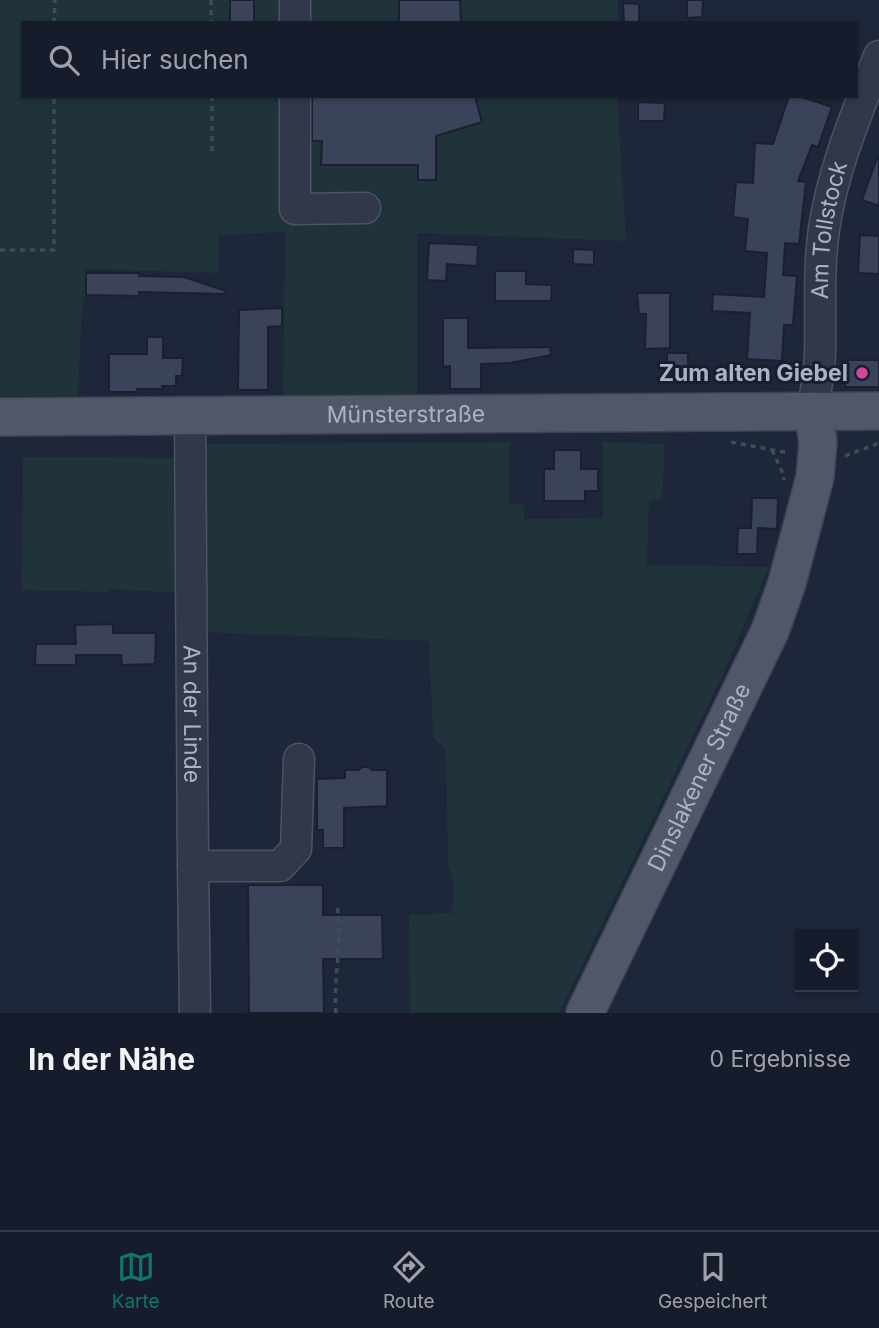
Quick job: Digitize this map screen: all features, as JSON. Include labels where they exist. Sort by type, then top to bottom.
[{"type":"main road","name":"Dinslakener Straße","points":[[585,1013],[770,631],[787,583],[799,536],[797,454],[813,411]]},
{"type":"main road","name":"Münsterstraße","points":[[0,417],[879,411]]},
{"type":"street","points":[[295,0],[295,21]]},
{"type":"street","name":"Am Tollstock","points":[[813,411],[820,356],[819,293],[824,230],[833,181],[879,56]]},
{"type":"street","points":[[295,98],[295,209],[365,208]]},
{"type":"street","name":"An der Linde","points":[[190,415],[195,1013]]},
{"type":"street","points":[[193,866],[280,866],[296,849],[299,759]]},
{"type":"path","points":[[54,21],[55,0]]},
{"type":"path","points":[[211,0],[211,21]]},
{"type":"path","points":[[0,250],[54,250],[54,98]]},
{"type":"path","points":[[212,98],[212,156]]},
{"type":"path","points":[[336,1013],[334,993],[340,923],[337,905]]},
{"type":"shaded area","points":[[0,0],[618,0],[618,21],[21,21],[21,98],[617,98],[626,241],[417,233],[417,396],[283,395],[285,232],[219,235],[218,273],[85,269],[78,396],[0,396]]},
{"type":"shaded area","points":[[510,442],[509,504],[524,505],[524,519],[603,518],[603,442],[665,444],[662,499],[649,501],[647,565],[769,567],[723,674],[559,1013],[410,1013],[409,915],[452,913],[454,885],[448,865],[446,749],[433,738],[429,641],[201,632],[202,444]]},
{"type":"shaded area","points":[[23,457],[180,458],[180,593],[108,589],[107,592],[22,590]]},
{"type":"building","points":[[230,0],[254,0],[254,21],[230,21]]},
{"type":"building","points":[[399,0],[460,0],[461,21],[399,21]]},
{"type":"building","points":[[687,0],[703,0],[702,17],[687,18]]},
{"type":"building","points":[[623,3],[639,4],[639,21],[624,21]]},
{"type":"building","points":[[312,98],[476,98],[482,122],[436,136],[436,180],[418,180],[418,165],[321,165],[322,141],[312,141]]},
{"type":"building","points":[[788,98],[805,98],[832,107],[818,147],[812,145],[798,181],[806,182],[799,244],[785,243],[783,275],[797,276],[793,325],[784,325],[782,361],[747,359],[750,313],[712,311],[713,294],[764,297],[767,253],[745,251],[748,219],[733,217],[736,182],[753,183],[755,143],[773,144]]},
{"type":"building","points":[[638,102],[665,103],[664,121],[638,121]]},
{"type":"building","points":[[879,158],[879,206],[862,200]]},
{"type":"building","points":[[860,235],[879,236],[879,274],[858,273]]},
{"type":"building","points":[[429,243],[478,245],[477,266],[447,264],[446,281],[427,280]]},
{"type":"building","points":[[573,249],[594,250],[594,265],[573,264]]},
{"type":"building","points":[[495,271],[526,271],[526,284],[552,285],[551,301],[495,301]]},
{"type":"building","points":[[86,273],[139,273],[139,276],[184,277],[226,291],[225,294],[139,292],[139,296],[86,295]]},
{"type":"building","points":[[637,293],[670,293],[670,348],[645,349],[646,314],[639,314]]},
{"type":"building","points":[[282,308],[282,326],[268,327],[268,390],[238,390],[239,310]]},
{"type":"building","points":[[443,318],[468,318],[468,348],[550,347],[551,355],[510,363],[481,364],[481,389],[450,389],[450,366],[443,367]]},
{"type":"building","points":[[147,337],[163,337],[163,358],[183,358],[182,376],[176,376],[176,386],[137,389],[137,392],[109,392],[109,354],[147,354]]},
{"type":"building","points":[[667,353],[688,353],[688,370],[667,370]]},
{"type":"building","name":"Zum alten Giebel","points":[[845,360],[879,360],[879,387],[845,387]]},
{"type":"building","points":[[554,450],[581,450],[581,469],[598,469],[598,491],[585,491],[585,501],[544,501],[544,469],[554,469]]},
{"type":"building","points":[[752,498],[778,498],[777,529],[758,528],[757,554],[737,554],[738,528],[751,528]]},
{"type":"building","points":[[113,624],[113,633],[156,633],[155,664],[122,665],[121,655],[76,655],[76,665],[35,665],[36,644],[76,644],[75,625]]},
{"type":"building","points":[[362,767],[387,770],[387,806],[344,808],[344,848],[323,848],[323,830],[317,830],[317,779],[345,778],[345,770],[359,770]]},
{"type":"building","points":[[248,885],[323,885],[323,915],[382,915],[383,959],[323,959],[324,1013],[249,1013]]},
{"type":"place","name":"Zum alten Giebel","points":[[862,373]]}]
